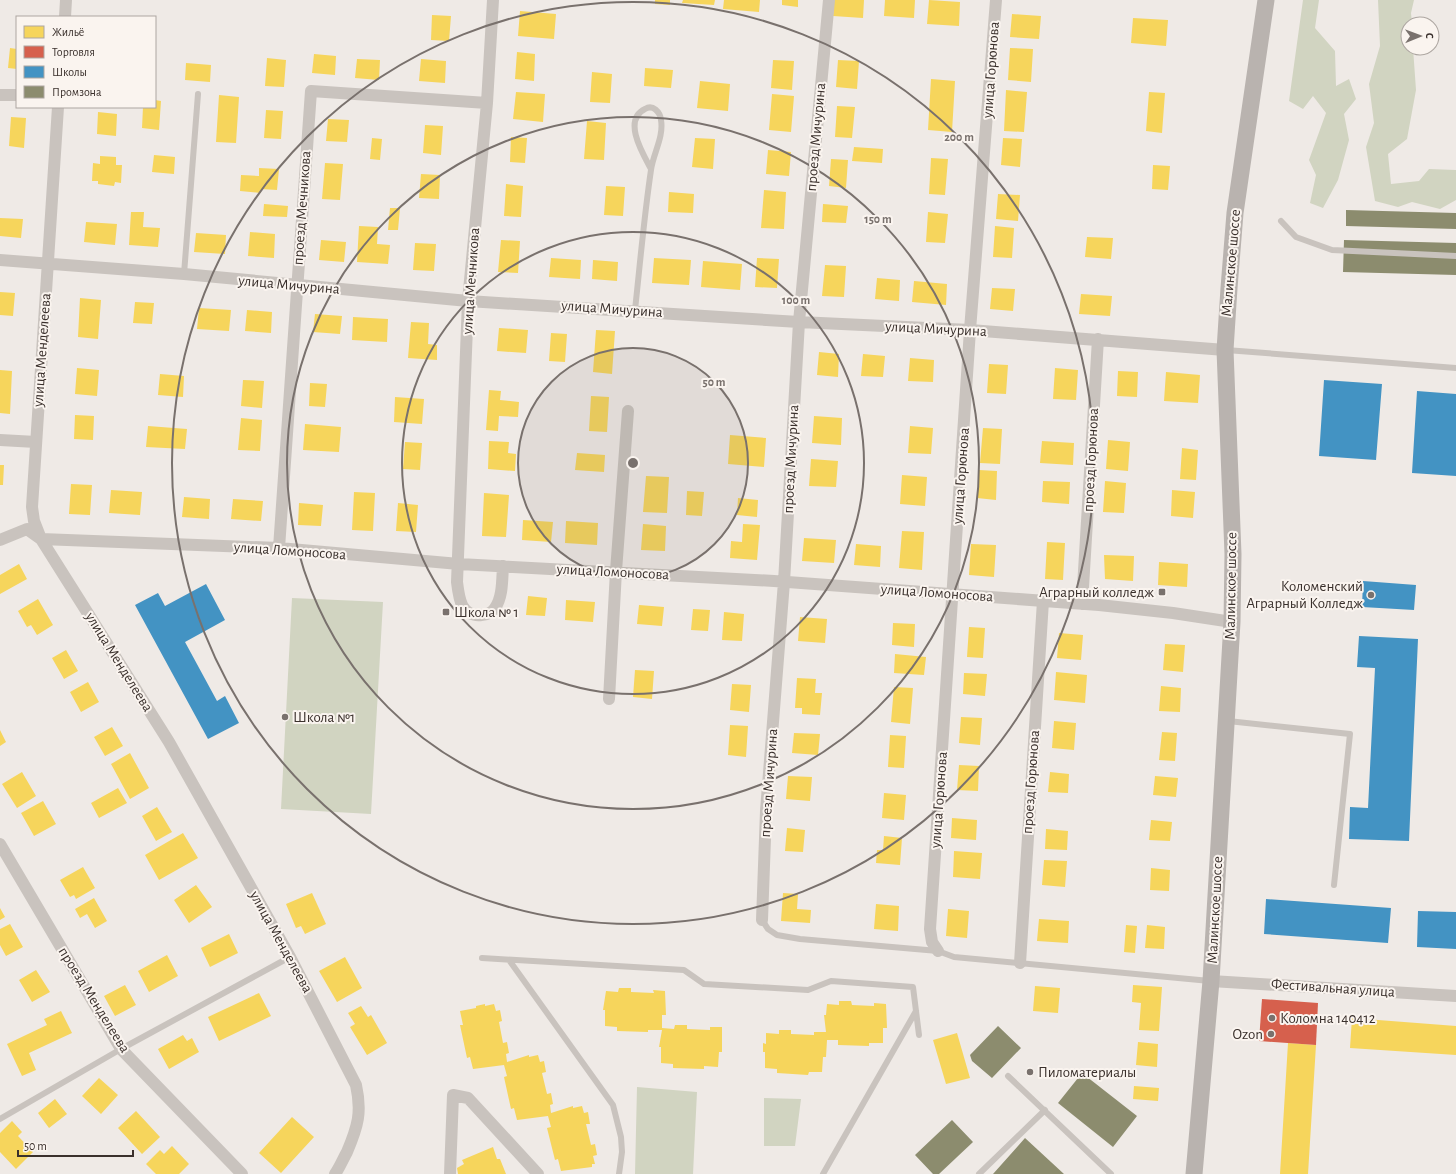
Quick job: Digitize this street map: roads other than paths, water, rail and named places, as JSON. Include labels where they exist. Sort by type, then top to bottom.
[{"type":"main road","name":"Малинское шоссе","points":[[1194,1174],[1211,981],[1232,622],[1233,554],[1226,350],[1235,213],[1266,0]]},
{"type":"street","points":[[65,16],[66,0]]},
{"type":"street","name":"улица Мечникова","points":[[494,0],[487,102],[468,300],[459,564],[457,582],[460,605],[468,614],[476,616],[486,615],[495,610],[500,595],[503,566]]},
{"type":"street","name":"проезд Мичурина","points":[[762,920],[766,811],[784,582],[799,322],[829,0]]},
{"type":"street","name":"улица Горюнова","points":[[938,951],[932,942],[930,929],[970,330],[996,0]]},
{"type":"street","name":"проезд Мечникова","points":[[279,548],[296,286],[311,92],[487,102]]},
{"type":"street","points":[[0,95],[16,96]]},
{"type":"street","name":"улица Менделеева","points":[[58,108],[32,507],[34,521],[41,539],[169,742],[290,957],[356,1085],[360,1115],[357,1130],[335,1174]]},
{"type":"street","name":"улица Мичурина","points":[[0,260],[184,274],[296,286],[468,300],[799,322],[970,330],[1226,350]]},
{"type":"street","name":"проезд Горюнова","points":[[1082,604],[1098,339]]},
{"type":"street","points":[[609,698],[616,571],[628,411]]},
{"type":"street","points":[[0,440],[36,442]]},
{"type":"street","name":"улица Ломоносова","points":[[0,540],[27,529],[41,539],[279,548],[459,564],[616,571],[784,582],[1082,604],[1173,613],[1232,622]]},
{"type":"street","name":"проезд Горюнова","points":[[1020,963],[1043,601]]},
{"type":"street","name":"проезд Менделеева","points":[[0,844],[121,1049],[242,1174]]},
{"type":"street","name":"Фестивальная улица","points":[[1211,981],[1456,996]]},
{"type":"street","points":[[450,1174],[453,1095],[468,1098],[538,1174]]},
{"type":"lane","points":[[184,274],[198,94]]},
{"type":"lane","points":[[635,310],[651,169],[661,131],[662,121],[660,113],[655,108],[648,107],[642,110],[637,118],[635,136],[651,169]]},
{"type":"lane","points":[[1281,221],[1296,237],[1332,250],[1456,256]]},
{"type":"lane","points":[[1226,350],[1456,368]]},
{"type":"lane","points":[[1226,721],[1350,734],[1334,885]]},
{"type":"lane","points":[[762,920],[768,929],[777,935],[800,939],[938,951],[954,957],[1211,981]]},
{"type":"lane","points":[[0,1120],[121,1049],[290,957]]},
{"type":"lane","points":[[482,958],[684,970],[704,984],[808,990],[831,981],[913,987],[919,1035]]},
{"type":"lane","points":[[509,960],[613,1105],[619,1126],[622,1152],[619,1174]]},
{"type":"lane","points":[[823,1174],[916,1011]]},
{"type":"lane","points":[[1008,1076],[1111,1174]]},
{"type":"lane","points":[[980,1174],[1045,1110]]},
{"type":"place","name":"Аграрный колледж","points":[[1162,592]]},
{"type":"place","name":"Коломенский Аграрный Колледж","points":[[1371,595]]},
{"type":"place","name":"Школа № 1","points":[[446,612]]},
{"type":"place","name":"Школа №1","points":[[285,717]]},
{"type":"place","name":"Коломна 140412","points":[[1272,1018]]},
{"type":"place","name":"Ozon","points":[[1271,1034]]},
{"type":"place","name":"Пиломатериалы","points":[[1030,1072]]}]
